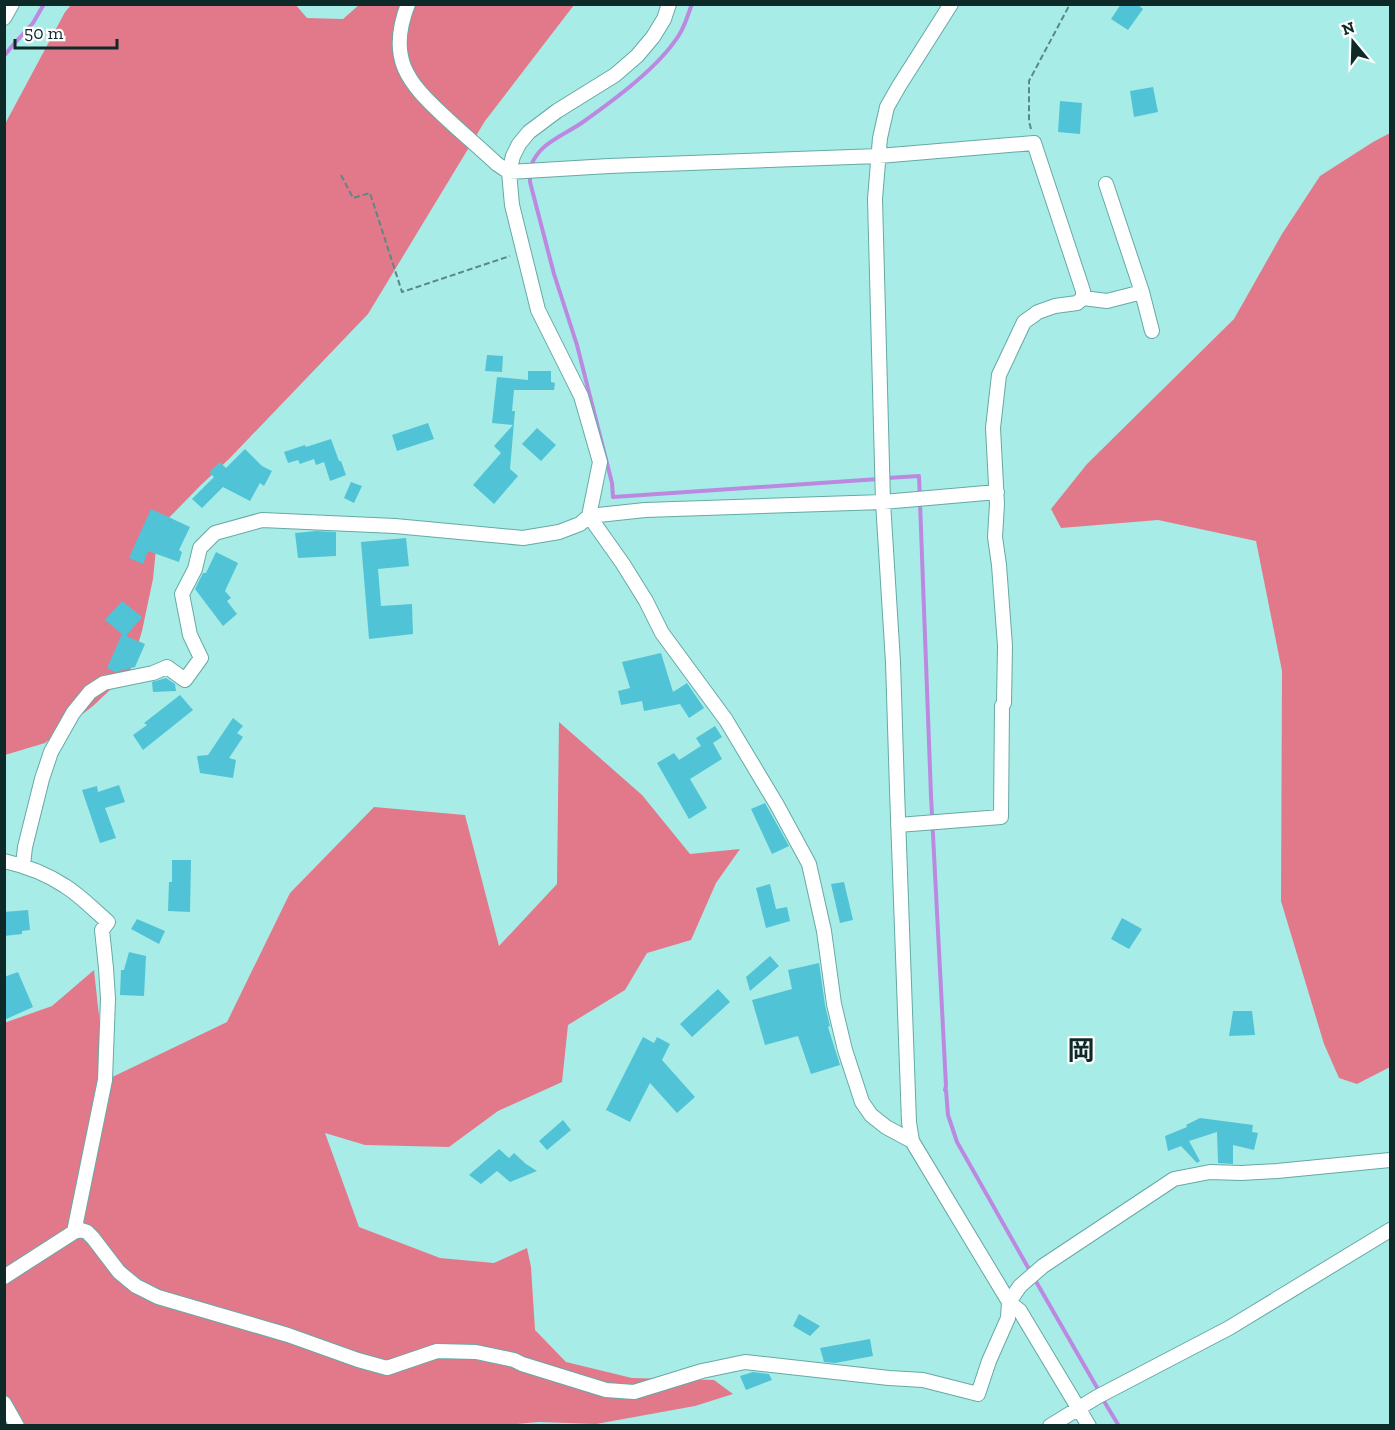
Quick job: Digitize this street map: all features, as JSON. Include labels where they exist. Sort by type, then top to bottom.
[{"type":"street","points":[[4,18],[12,4]]},
{"type":"street","points":[[408,4],[399,39],[402,63],[408,77],[431,104],[497,164],[509,172],[879,156],[1034,143],[1083,291],[1083,298]]},
{"type":"street","points":[[669,4],[664,19],[653,37],[637,56],[615,75],[557,111],[529,132],[519,144],[509,172],[512,205],[538,310],[581,396],[600,462],[589,516],[623,564],[662,633],[726,720],[809,864],[824,931],[834,1004],[844,1050],[862,1102],[871,1115],[886,1127],[912,1141]]},
{"type":"street","points":[[951,4],[887,107],[880,138],[874,200],[883,502],[893,662],[909,1122],[912,1141],[1009,1302],[1020,1311],[1089,1425]]},
{"type":"street","points":[[1106,184],[1142,292],[1152,331]]},
{"type":"street","points":[[898,825],[1001,817],[1005,646],[995,537],[997,492],[993,428],[999,375],[1010,348],[1024,322],[1038,312],[1055,306],[1077,303],[1083,298],[1107,301],[1142,292]]},
{"type":"street","points":[[23,865],[33,813],[51,752],[73,713],[90,692],[104,683],[153,674],[167,666],[186,680],[201,658],[190,635],[182,594],[195,569],[200,548],[215,533],[262,520],[395,526],[523,538],[559,532],[580,524],[589,516],[645,510],[883,502],[997,492]]},
{"type":"street","points":[[4,861],[23,865],[68,887],[108,922],[102,930],[108,999],[105,1080],[74,1232]]},
{"type":"street","points":[[4,1277],[74,1232],[81,1230],[93,1238],[118,1272],[136,1286],[158,1297],[288,1335],[387,1368],[437,1351],[476,1352],[514,1360],[606,1389],[634,1392],[702,1371],[745,1362],[923,1380],[978,1394],[989,1361],[1008,1318],[1009,1302],[1020,1286],[1043,1266],[1174,1179],[1210,1172],[1277,1171],[1390,1160]]},
{"type":"street","points":[[1050,1425],[1097,1397],[1229,1328],[1390,1230]]},
{"type":"street","points":[[4,1403],[17,1425]]},
{"type":"path","points":[[1034,143],[1029,121],[1029,81],[1070,4]]},
{"type":"path","points":[[341,175],[353,198],[370,193],[402,292],[523,252]]},
{"type":"shaded area","points":[[72,4],[295,4],[307,18],[343,19],[359,5],[574,5],[485,121],[368,314],[230,458],[158,529],[153,579],[142,631],[130,671],[93,706],[45,743],[5,755],[5,124],[65,12]]},
{"type":"shaded area","points":[[1390,133],[1390,1067],[1357,1084],[1339,1078],[1324,1044],[1281,901],[1282,671],[1256,541],[1158,520],[1061,528],[1051,509],[1087,464],[1234,319],[1282,234],[1320,176]]},
{"type":"shaded area","points":[[559,722],[642,795],[690,854],[740,849],[716,883],[691,940],[647,953],[625,990],[568,1025],[562,1082],[498,1111],[449,1147],[365,1145],[325,1133],[359,1227],[440,1258],[494,1263],[527,1248],[531,1267],[535,1330],[566,1362],[632,1378],[714,1380],[733,1394],[695,1406],[596,1424],[539,1422],[493,1426],[5,1425],[4,1023],[52,1006],[94,970],[106,1080],[227,1022],[290,893],[374,807],[465,815],[499,946],[557,884]]},
{"type":"building","points":[[1121,4],[1137,4],[1143,9],[1128,30],[1111,19]]},
{"type":"building","points":[[1153,87],[1158,112],[1134,117],[1130,91]]},
{"type":"building","points":[[1060,101],[1082,103],[1080,134],[1058,132]]},
{"type":"building","points":[[487,355],[503,356],[502,372],[485,371]]},
{"type":"building","points":[[528,371],[551,371],[551,382],[555,383],[554,390],[514,390],[512,411],[515,411],[510,469],[518,476],[494,504],[473,485],[501,453],[494,446],[513,425],[492,423],[497,377],[528,380]]},
{"type":"building","points":[[428,423],[434,439],[397,451],[392,435]]},
{"type":"building","points":[[537,428],[556,445],[541,461],[522,444]]},
{"type":"building","points":[[331,439],[346,475],[330,481],[324,462],[316,465],[314,459],[300,464],[298,460],[288,463],[284,452]]},
{"type":"building","points":[[245,449],[262,466],[272,471],[264,486],[260,483],[250,501],[223,487],[202,508],[192,499],[214,477],[209,472],[220,462],[226,468]]},
{"type":"building","points":[[351,482],[362,486],[354,503],[344,498]]},
{"type":"building","points":[[151,509],[190,527],[179,550],[182,552],[179,562],[148,551],[143,564],[129,558]]},
{"type":"building","points":[[336,532],[336,556],[298,558],[295,533]]},
{"type":"building","points":[[406,538],[409,566],[378,569],[381,606],[412,604],[413,634],[369,639],[361,542]]},
{"type":"building","points":[[216,552],[238,563],[225,591],[231,598],[227,601],[237,614],[223,626],[195,589]]},
{"type":"building","points":[[122,601],[142,617],[126,636],[145,644],[135,667],[115,672],[107,668],[122,634],[105,620]]},
{"type":"building","points":[[661,653],[673,692],[687,683],[704,708],[689,718],[680,704],[644,711],[642,701],[621,705],[618,691],[630,688],[622,662]]},
{"type":"building","points":[[166,678],[175,684],[176,691],[153,692],[152,682]]},
{"type":"building","points":[[180,695],[193,710],[143,750],[133,735],[147,725],[144,723]]},
{"type":"building","points":[[233,718],[243,726],[237,733],[243,737],[229,758],[236,760],[233,778],[200,773],[197,756],[208,755]]},
{"type":"building","points":[[715,726],[722,737],[713,743],[722,759],[690,779],[707,808],[689,819],[657,763],[674,753],[679,760],[701,746],[696,738]]},
{"type":"building","points":[[119,785],[125,802],[105,808],[116,838],[100,843],[82,790],[97,786],[98,792]]},
{"type":"building","points":[[765,803],[789,846],[772,854],[751,809]]},
{"type":"building","points":[[172,860],[191,860],[190,912],[168,911]]},
{"type":"building","points":[[844,882],[853,920],[840,923],[831,884]]},
{"type":"building","points":[[770,884],[776,909],[787,907],[790,921],[766,928],[756,888]]},
{"type":"building","points":[[28,910],[30,930],[22,931],[22,934],[4,936],[4,912]]},
{"type":"building","points":[[1122,918],[1142,929],[1129,949],[1111,939]]},
{"type":"building","points":[[137,919],[165,931],[159,944],[131,929]]},
{"type":"building","points":[[129,952],[146,956],[144,996],[120,995],[121,970],[124,970]]},
{"type":"building","points":[[770,956],[779,966],[750,991],[746,977]]},
{"type":"building","points":[[819,963],[830,1026],[828,1027],[840,1065],[811,1074],[798,1036],[765,1045],[752,1000],[792,989],[788,970]]},
{"type":"building","points":[[18,972],[33,1007],[4,1020],[4,977]]},
{"type":"building","points":[[718,989],[730,1002],[692,1037],[680,1024]]},
{"type":"building","points":[[1233,1011],[1252,1011],[1255,1035],[1229,1036]]},
{"type":"building","points":[[643,1037],[654,1043],[657,1037],[670,1044],[662,1060],[695,1097],[677,1113],[650,1083],[630,1122],[606,1110]]},
{"type":"building","points":[[1200,1118],[1253,1125],[1252,1132],[1258,1133],[1254,1150],[1233,1145],[1233,1164],[1218,1163],[1217,1132],[1189,1141],[1200,1161],[1197,1163],[1181,1146],[1168,1151],[1165,1136],[1187,1127],[1186,1125]]},
{"type":"building","points":[[563,1120],[571,1130],[547,1150],[539,1141]]},
{"type":"building","points":[[499,1149],[509,1158],[514,1153],[537,1171],[510,1182],[497,1171],[481,1184],[469,1175]]},
{"type":"building","points":[[799,1314],[820,1326],[810,1336],[793,1326]]},
{"type":"building","points":[[870,1339],[873,1356],[835,1363],[824,1362],[820,1348]]},
{"type":"building","points":[[753,1372],[769,1374],[772,1380],[746,1390],[740,1376]]},
{"type":"waterway","points":[[4,56],[33,23],[44,4]]},
{"type":"waterway","points":[[531,166],[540,151],[552,141],[608,104],[660,59],[681,31],[692,4]]},
{"type":"waterway","points":[[530,174],[530,182],[554,274],[577,345],[612,483],[613,497],[879,479]]},
{"type":"waterway","points":[[887,478],[919,476],[931,796],[948,1115],[957,1142],[1030,1271]]},
{"type":"waterway","points":[[1034,1278],[1099,1391]]},
{"type":"waterway","points":[[1102,1398],[1119,1426]]},
{"type":"district","name":"岡","points":[[1081,1051]]}]
